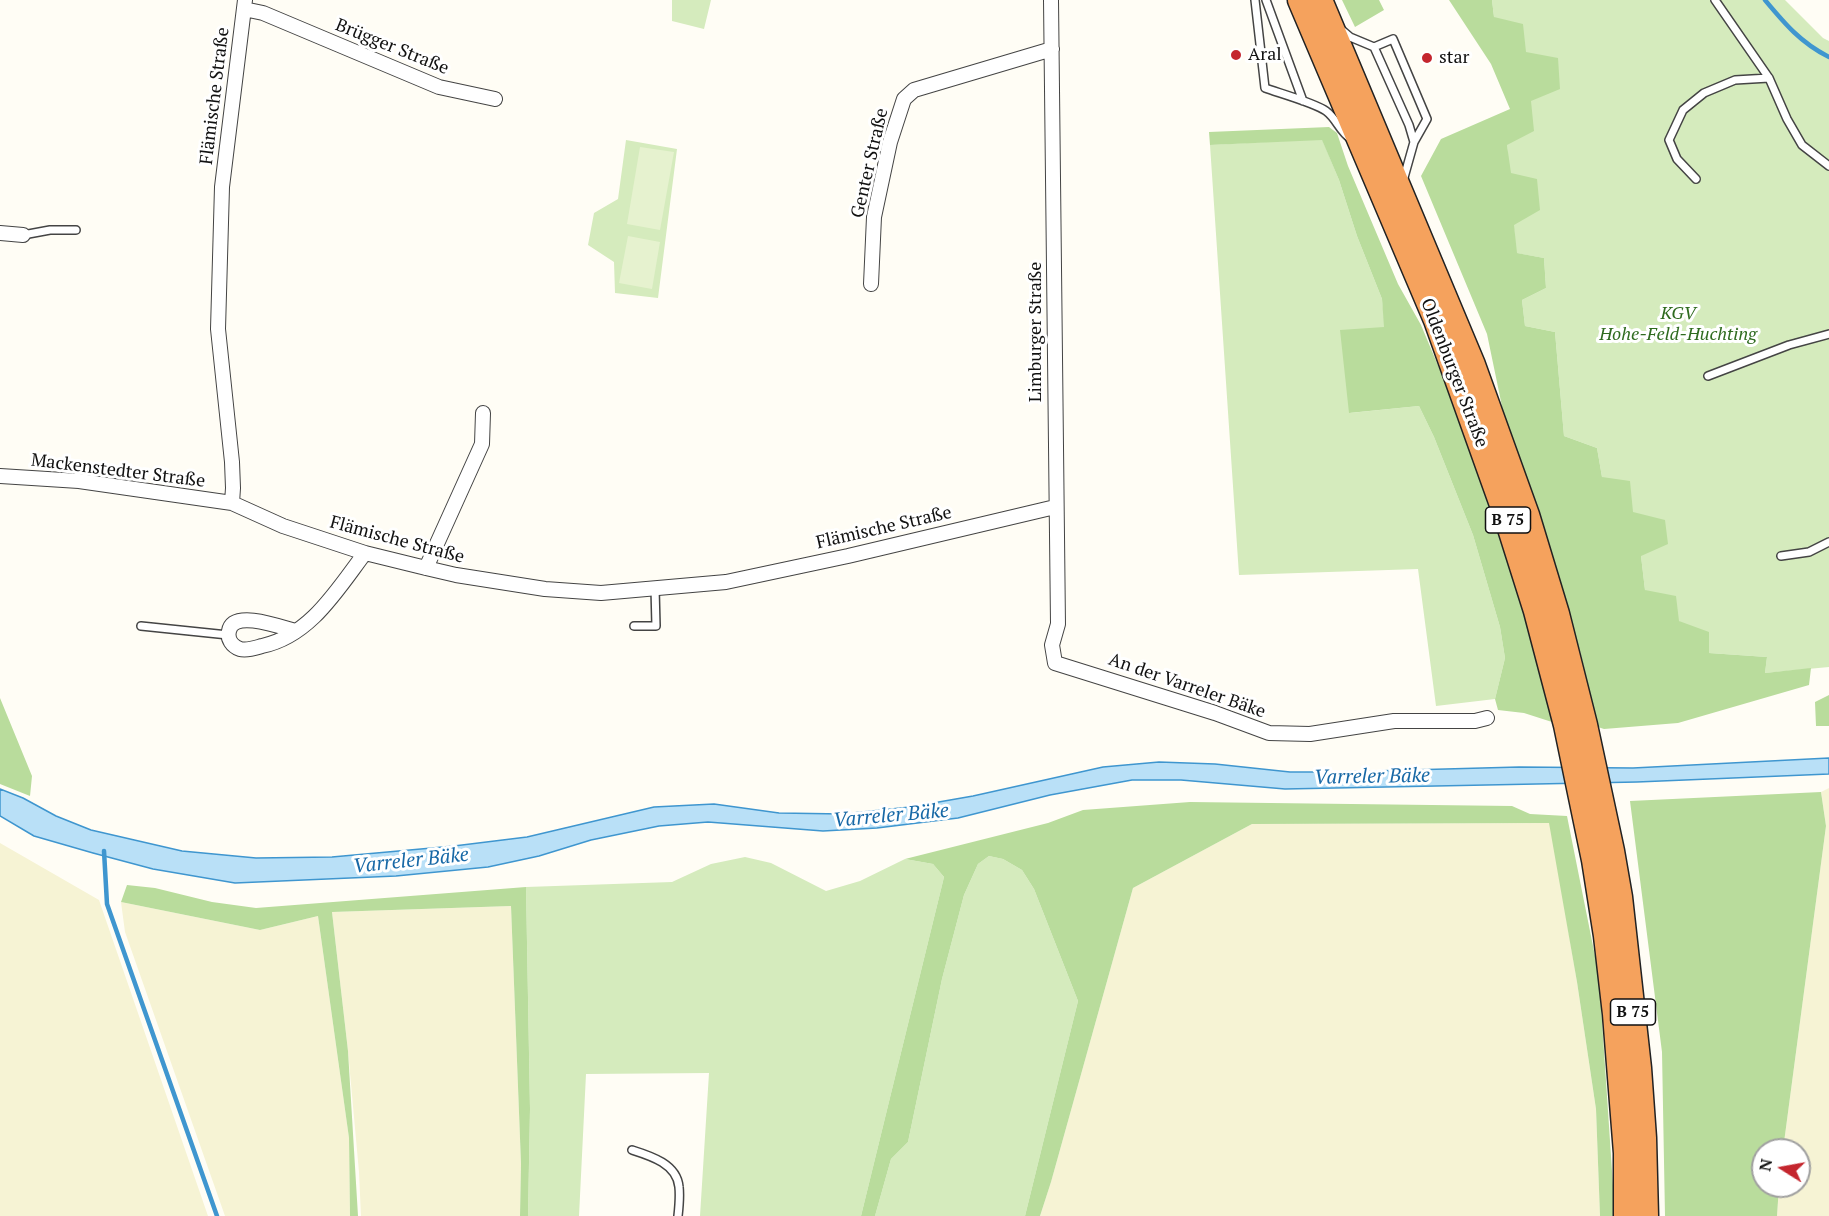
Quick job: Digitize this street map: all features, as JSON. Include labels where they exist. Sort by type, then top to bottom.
[{"type":"highway","name":"Oldenburger Straße","points":[[1300,0],[1436,320],[1472,416],[1575,725]]},
{"type":"highway","name":"Oldenburger Straße","points":[[1323,9],[1473,364],[1527,515],[1557,614],[1575,725],[1593,811]]},
{"type":"highway","name":"B 75","points":[[1593,811],[1594,860],[1615,1014],[1626,1152],[1626,1216]]},
{"type":"highway","name":"B 75","points":[[1593,811],[1620,897],[1633,1008],[1644,1138],[1646,1216]]},
{"type":"street","name":"Limburger Straße","points":[[1051,0],[1058,624],[1052,645],[1055,663]]},
{"type":"street","name":"Brügger Straße","points":[[244,4],[438,87],[495,99]]},
{"type":"street","name":"Flämische Straße","points":[[244,4],[222,187],[218,329],[232,462],[232,503],[283,526],[364,553],[456,575],[545,589],[601,593],[726,582],[1055,507]]},
{"type":"street","name":"Genter Straße","points":[[871,284],[874,217],[890,142],[904,99],[914,90],[1052,49]]},
{"type":"street","points":[[0,233],[23,235]]},
{"type":"street","points":[[426,568],[482,444],[483,413]]},
{"type":"street","name":"Mackenstedter Straße","points":[[0,476],[89,482],[232,503]]},
{"type":"street","points":[[295,631],[246,620],[236,621],[230,627],[228,635],[231,643],[246,650],[277,643],[306,624],[322,609],[364,553]]},
{"type":"street","name":"An der Varreler Bäke","points":[[1055,663],[1205,710],[1269,733],[1310,734],[1394,721],[1460,721],[1487,718]]},
{"type":"lane","points":[[1255,0],[1264,88],[1325,110],[1335,119],[1342,133],[1363,148]]},
{"type":"lane","points":[[1266,0],[1303,101]]},
{"type":"lane","points":[[1715,0],[1769,78],[1787,119],[1802,145],[1829,166]]},
{"type":"lane","points":[[1323,9],[1350,38],[1374,47],[1393,39],[1427,119],[1414,142],[1400,190]]},
{"type":"lane","points":[[1374,47],[1414,142]]},
{"type":"lane","points":[[1696,179],[1677,159],[1669,140],[1683,110],[1704,93],[1736,80],[1769,78]]},
{"type":"lane","points":[[23,235],[50,230],[76,230]]},
{"type":"lane","points":[[1708,376],[1790,345],[1829,334]]},
{"type":"lane","points":[[1781,556],[1809,552],[1829,542]]},
{"type":"lane","points":[[634,626],[656,626],[655,588]]},
{"type":"lane","points":[[141,626],[228,635]]},
{"type":"lane","points":[[632,1150],[653,1156],[674,1171],[679,1185],[678,1216]]},
{"type":"shaded area","points":[[1829,788],[1829,1216],[1777,1216],[1778,1198],[1811,1198],[1811,1138],[1785,1138],[1826,826],[1821,792]]},
{"type":"shaded area","points":[[1550,823],[1596,1109],[1600,1216],[1040,1216],[1133,888],[1252,824]]},
{"type":"shaded area","points":[[0,843],[99,900],[208,1216],[0,1216]]},
{"type":"shaded area","points":[[121,902],[260,930],[318,916],[349,1138],[350,1216],[225,1216],[125,932]]},
{"type":"shaded area","points":[[511,906],[521,1164],[520,1216],[361,1216],[348,1051],[332,912]]},
{"type":"green space","points":[[672,0],[711,0],[704,29],[672,21]]},
{"type":"green space","points":[[1342,0],[1379,0],[1384,10],[1355,27]]},
{"type":"green space","points":[[1449,0],[1492,0],[1494,17],[1523,24],[1526,52],[1558,58],[1560,89],[1531,101],[1534,131],[1507,145],[1511,173],[1537,179],[1540,210],[1514,225],[1517,253],[1544,258],[1546,288],[1522,300],[1525,326],[1555,332],[1564,436],[1597,448],[1602,477],[1630,481],[1633,512],[1665,520],[1668,544],[1641,556],[1645,590],[1676,596],[1679,621],[1709,632],[1709,653],[1767,657],[1765,673],[1811,668],[1809,685],[1678,723],[1604,729],[1598,727],[1580,651],[1504,416],[1487,334],[1421,176],[1441,139],[1510,109],[1491,64]]},
{"type":"green space","name":"KGV Hohe-Feld-Huchting","points":[[1492,0],[1785,0],[1823,38],[1829,41],[1829,667],[1765,673],[1767,657],[1709,653],[1645,590],[1632,512],[1602,477],[1597,448],[1564,436],[1555,332],[1525,326],[1522,300],[1546,288],[1544,258],[1516,253],[1507,145],[1525,52],[1494,17]]},
{"type":"green space","points":[[1329,127],[1337,133],[1348,166],[1398,284],[1421,325],[1455,406],[1494,511],[1534,642],[1552,722],[1524,713],[1498,710],[1495,699],[1505,658],[1500,627],[1473,535],[1434,437],[1419,406],[1349,413],[1340,330],[1384,327],[1382,299],[1322,140],[1210,145],[1209,132]]},
{"type":"green space","points":[[1322,139],[1382,299],[1385,327],[1350,413],[1419,406],[1434,437],[1473,535],[1500,627],[1505,658],[1495,699],[1436,706],[1418,569],[1239,575],[1210,145]]},
{"type":"green space","points":[[626,140],[677,149],[658,298],[615,293],[614,262],[588,245],[594,213],[618,199]]},
{"type":"green space","points":[[640,147],[674,152],[660,230],[627,224]]},
{"type":"green space","points":[[628,236],[660,242],[652,289],[619,283]]},
{"type":"green space","points":[[1829,695],[1829,726],[1816,726],[1815,702]]},
{"type":"green space","points":[[0,698],[32,776],[30,796],[0,784]]},
{"type":"green space","points":[[1821,792],[1826,826],[1785,1138],[1751,1138],[1751,1198],[1778,1198],[1777,1216],[1665,1216],[1662,1052],[1630,801]]},
{"type":"green space","points":[[1190,802],[1512,806],[1530,814],[1567,816],[1599,976],[1615,1216],[1600,1216],[1596,1109],[1577,982],[1549,823],[1252,824],[1133,888],[1040,1216],[1025,1216],[1078,1001],[1034,889],[1022,870],[1003,859],[989,856],[978,864],[964,895],[942,979],[908,1142],[891,1159],[875,1216],[861,1216],[944,877],[933,864],[905,859],[1048,823],[1083,810]]},
{"type":"green space","points":[[989,856],[1003,859],[1022,870],[1034,889],[1078,1001],[1025,1216],[875,1216],[891,1159],[908,1142],[942,979],[964,895],[978,864]]},
{"type":"green space","points":[[745,857],[771,863],[826,891],[860,881],[905,859],[933,864],[944,877],[861,1216],[700,1216],[709,1073],[586,1074],[579,1216],[528,1216],[530,1109],[526,887],[672,882],[711,864]]},
{"type":"green space","points":[[127,885],[155,888],[212,902],[256,908],[526,887],[530,1109],[528,1216],[520,1216],[521,1164],[511,906],[332,912],[348,1051],[358,1216],[350,1216],[349,1138],[318,916],[260,930],[121,902]]},
{"type":"water","name":"Varreler Bäke","points":[[1829,758],[1829,774],[1637,782],[1285,789],[1181,780],[1132,780],[1050,795],[958,818],[877,828],[823,831],[708,822],[659,826],[591,840],[539,856],[488,867],[396,876],[235,883],[153,869],[93,853],[34,836],[0,816],[0,789],[91,830],[182,851],[256,858],[332,857],[527,837],[654,807],[714,804],[779,813],[843,814],[910,807],[973,796],[1103,767],[1159,762],[1215,764],[1290,772],[1335,772],[1519,767],[1633,768]]},
{"type":"waterway","points":[[1765,0],[1802,39],[1829,57]]},
{"type":"waterway","points":[[104,851],[107,904],[217,1216]]},
{"type":"place","name":"Aral","points":[[1236,55]]},
{"type":"place","name":"star","points":[[1427,58]]}]
